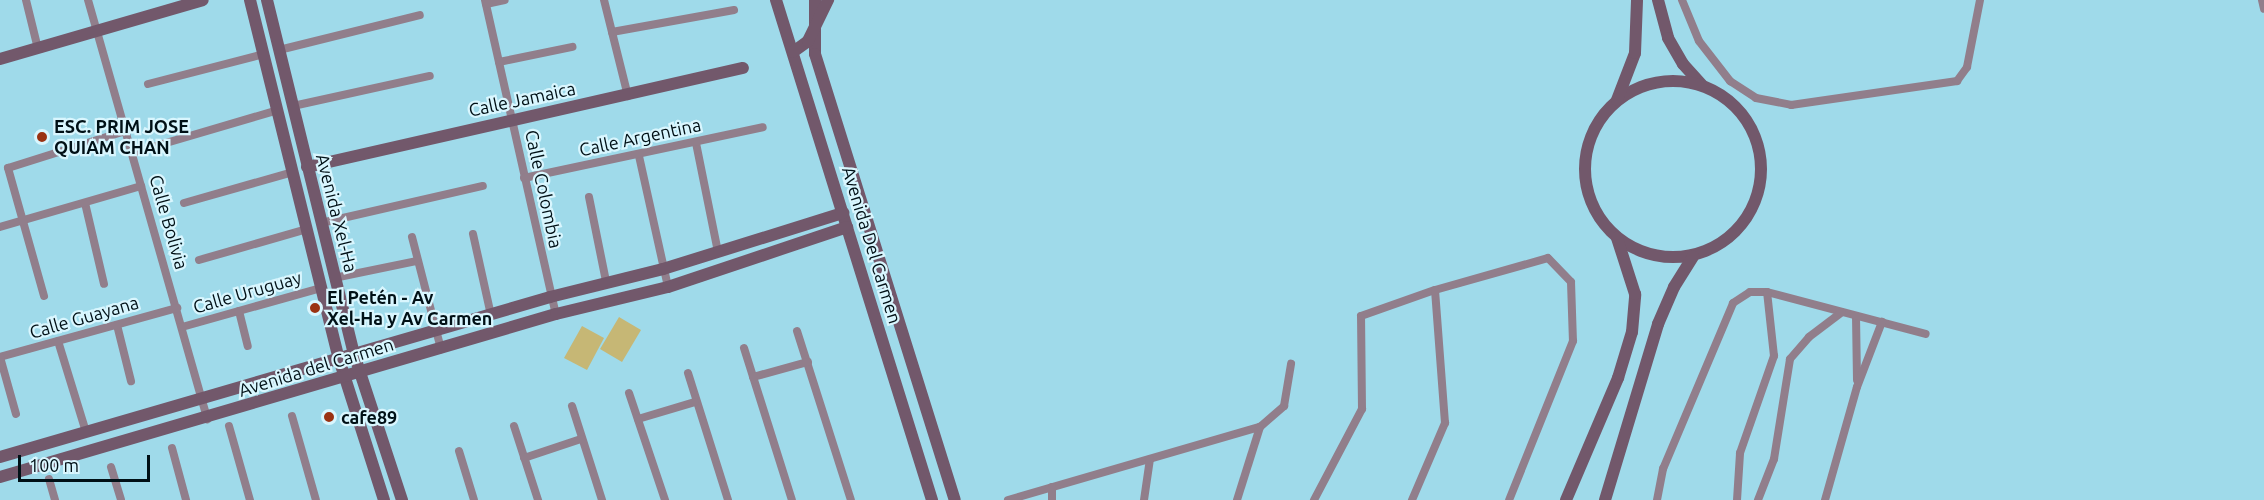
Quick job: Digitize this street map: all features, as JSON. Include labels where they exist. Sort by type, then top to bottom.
[{"type":"street","points":[[26,0],[38,49]]},
{"type":"street","name":"Calle Bolivia","points":[[88,0],[207,418]]},
{"type":"street","points":[[0,59],[97,33],[203,0]]},
{"type":"street","name":"Avenida Xel-Ha","points":[[250,0],[339,359],[384,500]]},
{"type":"street","name":"Avenida Xel-Ha","points":[[267,0],[354,354],[402,500]]},
{"type":"street","points":[[485,2],[506,0]]},
{"type":"street","points":[[604,0],[628,96]]},
{"type":"street","name":"Avenida Del Carmen","points":[[776,0],[932,500]]},
{"type":"street","name":"Avenida Del Carmen","points":[[815,0],[815,54],[955,500]]},
{"type":"street","points":[[793,52],[808,41],[828,0]]},
{"type":"street","points":[[1617,100],[1635,53],[1638,0]]},
{"type":"street","points":[[1658,0],[1668,38],[1683,63],[1703,86]]},
{"type":"street","points":[[1682,0],[1699,41],[1730,81],[1756,98],[1791,105],[1957,81],[1967,67],[1980,0]]},
{"type":"street","points":[[2262,0],[2264,9]]},
{"type":"street","name":"Calle Colombia","points":[[485,2],[550,297],[556,315]]},
{"type":"street","points":[[612,32],[734,9]]},
{"type":"street","points":[[279,50],[420,15]]},
{"type":"street","points":[[499,62],[572,47]]},
{"type":"street","points":[[148,84],[264,54]]},
{"type":"street","name":"Calle Jamaica","points":[[308,167],[511,118],[628,96],[743,68]]},
{"type":"street","points":[[293,106],[429,76]]},
{"type":"street","points":[[1664,80],[1703,86],[1719,93],[1740,111],[1756,137],[1762,167],[1758,197],[1744,224],[1721,244],[1693,256],[1663,258],[1634,249],[1617,237],[1593,207],[1585,180],[1585,152],[1595,125],[1617,100],[1636,88],[1664,80]]},
{"type":"street","points":[[132,153],[278,110]]},
{"type":"street","name":"Calle Argentina","points":[[524,178],[639,156],[764,127]]},
{"type":"street","points":[[44,297],[8,168],[125,131]]},
{"type":"street","points":[[696,143],[718,252]]},
{"type":"street","points":[[639,156],[668,286]]},
{"type":"street","points":[[184,203],[293,172]]},
{"type":"street","points":[[0,227],[141,186]]},
{"type":"street","points":[[321,222],[483,186]]},
{"type":"street","points":[[589,196],[606,281]]},
{"type":"street","points":[[85,203],[104,284]]},
{"type":"street","name":"Avenida del Carmen","points":[[0,458],[202,401],[606,281],[663,269],[843,213]]},
{"type":"street","name":"Avenida del Carmen","points":[[0,477],[556,315],[668,286],[781,251],[848,227]]},
{"type":"street","points":[[200,260],[307,229]]},
{"type":"street","points":[[473,234],[491,315]]},
{"type":"street","points":[[775,234],[781,251]]},
{"type":"street","points":[[412,237],[441,349]]},
{"type":"street","points":[[1566,500],[1618,378],[1632,332],[1635,294],[1617,237]]},
{"type":"street","points":[[1605,500],[1618,445],[1658,324],[1674,287],[1693,256]]},
{"type":"street","points":[[1314,500],[1362,408],[1361,316],[1435,290],[1548,258],[1571,282],[1573,341],[1509,500]]},
{"type":"street","points":[[334,278],[417,261]]},
{"type":"street","name":"Calle Uruguay","points":[[182,327],[321,288]]},
{"type":"street","points":[[1416,497],[1445,423],[1435,290]]},
{"type":"street","points":[[1658,500],[1663,469],[1733,303],[1750,292],[1767,292],[1926,334]]},
{"type":"street","points":[[1737,500],[1740,453],[1774,356],[1767,292]]},
{"type":"street","name":"Calle Guayana","points":[[0,357],[177,308]]},
{"type":"street","points":[[239,311],[248,346]]},
{"type":"street","points":[[1758,500],[1774,459],[1790,359],[1809,337],[1842,312]]},
{"type":"street","points":[[1856,316],[1857,387]]},
{"type":"street","points":[[1825,500],[1857,387],[1882,322]]},
{"type":"street","points":[[117,325],[131,381]]},
{"type":"street","points":[[797,331],[851,500]]},
{"type":"street","points":[[58,341],[86,432]]},
{"type":"street","points":[[744,348],[792,500]]},
{"type":"street","points":[[1774,356],[1790,359]]},
{"type":"street","points":[[0,357],[16,414]]},
{"type":"street","points":[[753,377],[808,362]]},
{"type":"street","points":[[1008,500],[1260,427],[1284,406],[1291,364]]},
{"type":"street","points":[[688,373],[695,402],[728,500]]},
{"type":"street","points":[[629,393],[664,500]]},
{"type":"street","points":[[638,419],[695,402]]},
{"type":"street","points":[[572,406],[602,500]]},
{"type":"street","points":[[292,416],[316,500]]},
{"type":"street","points":[[229,426],[250,500]]},
{"type":"street","points":[[514,426],[538,500]]},
{"type":"street","points":[[913,441],[923,437],[931,427]]},
{"type":"street","points":[[1237,500],[1260,427]]},
{"type":"street","points":[[524,458],[581,439]]},
{"type":"street","points":[[172,448],[186,500]]},
{"type":"street","points":[[459,451],[474,500]]},
{"type":"street","points":[[1144,500],[1150,459]]},
{"type":"street","points":[[111,467],[121,500]]},
{"type":"street","points":[[49,479],[55,500]]},
{"type":"street","points":[[1052,487],[1052,500]]},
{"type":"shaded area","points":[[619,317],[641,330],[622,362],[600,349]]},
{"type":"shaded area","points":[[582,326],[604,338],[587,370],[564,358]]},
{"type":"place","name":"ESC. PRIM JOSE QUIAM CHAN","points":[[42,137]]},
{"type":"place","name":"El Petén - Av Xel-Ha y Av Carmen","points":[[315,308]]},
{"type":"place","name":"cafe89","points":[[329,417]]}]
